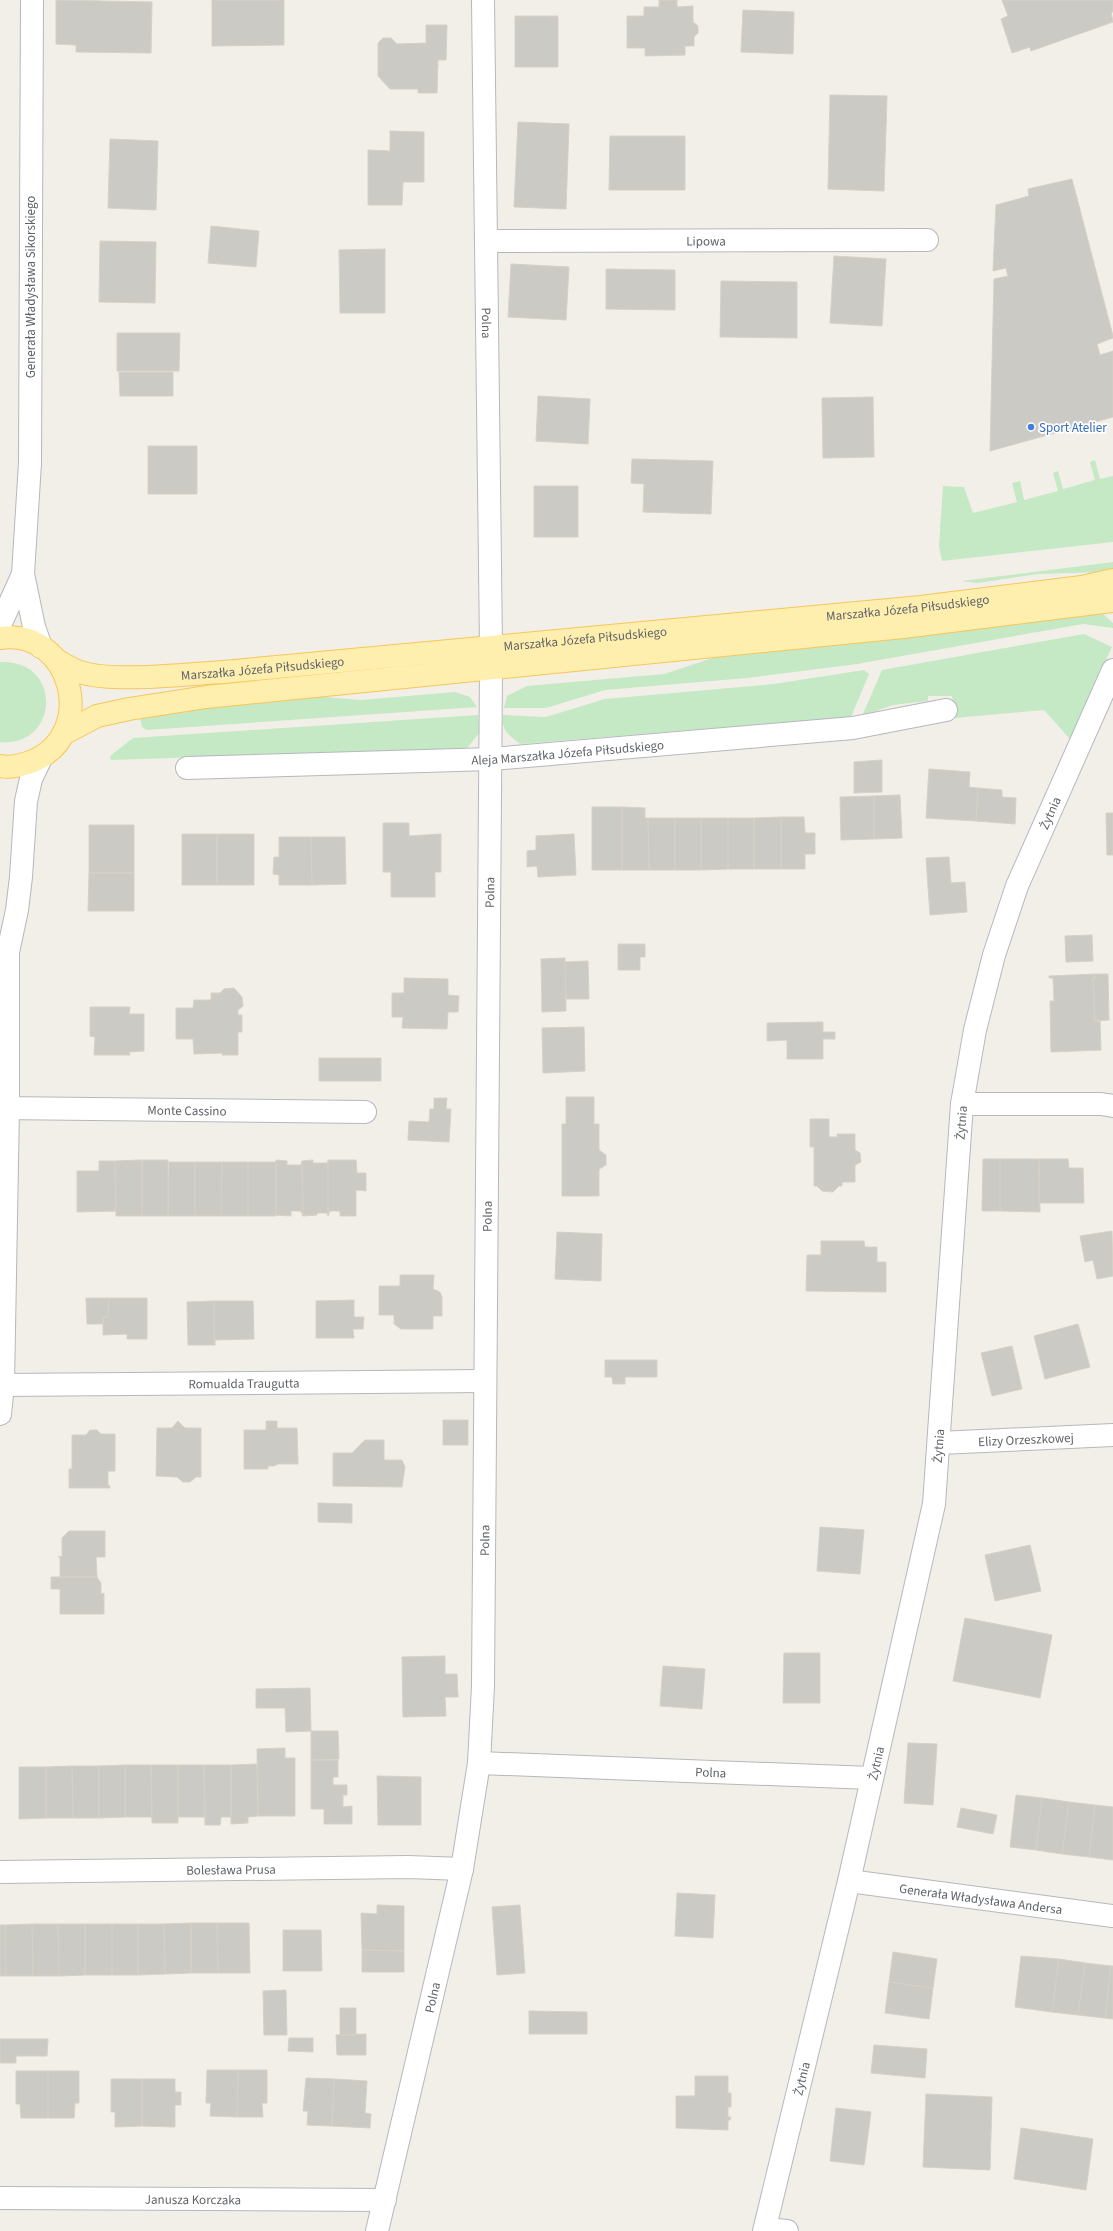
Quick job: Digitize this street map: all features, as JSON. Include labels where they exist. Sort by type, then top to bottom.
[{"type":"main road","name":"Marszałka Józefa Piłsudskiego","points":[[58,661],[80,672],[95,675],[126,676],[223,672],[312,665],[921,607],[1082,586],[1113,580]]},
{"type":"main road","name":"Marszałka Józefa Piłsudskiego","points":[[63,734],[97,716],[206,697],[903,627],[1113,601]]},
{"type":"main road","points":[[0,638],[25,639],[42,647],[58,661],[68,678],[72,697],[70,716],[63,734],[54,747],[40,758],[23,765],[0,766]]},
{"type":"street","name":"Generała Władysława Sikorskiego","points":[[32,0],[30,463],[23,574],[34,628],[42,647]]},
{"type":"street","name":"Polna","points":[[483,0],[491,647]]},
{"type":"street","name":"Lipowa","points":[[486,241],[927,240]]},
{"type":"street","name":"Generała Władysława Sikorskiego","points":[[0,625],[23,574]]},
{"type":"street","name":"Polna","points":[[377,2231],[386,2200],[462,1869],[479,1763],[483,1686],[492,758],[491,669]]},
{"type":"street","name":"Żytnia","points":[[765,2230],[849,1881],[934,1504],[962,1104],[975,1030],[994,955],[1017,886],[1113,670]]},
{"type":"street","name":"Aleja Marszałka Józefa Piłsudskiego","points":[[187,768],[492,758],[853,728],[946,710]]},
{"type":"street","points":[[4,952],[17,910],[21,877],[26,801],[31,779],[40,758]]},
{"type":"street","points":[[0,915],[4,952],[2,1385],[0,1414]]},
{"type":"street","points":[[962,1104],[1101,1104],[1113,1106]]},
{"type":"street","name":"Monte Cassino","points":[[4,1108],[365,1112]]},
{"type":"street","name":"Romualda Traugutta","points":[[2,1385],[485,1381]]},
{"type":"street","name":"Elizy Orzeszkowej","points":[[939,1442],[1113,1435]]},
{"type":"street","name":"Polna","points":[[479,1763],[871,1778]]},
{"type":"street","name":"Bolesława Prusa","points":[[0,1872],[408,1867],[462,1869]]},
{"type":"street","name":"Generała Władysława Andersa","points":[[849,1881],[1113,1916]]},
{"type":"street","name":"Janusza Korczaka","points":[[0,2198],[386,2200]]},
{"type":"street","points":[[765,2230],[787,2231]]},
{"type":"green space","points":[[1095,460],[1100,479],[1113,476],[1113,542],[942,561],[939,546],[943,486],[964,487],[973,513],[1017,502],[1012,483],[1020,481],[1024,500],[1058,491],[1053,473],[1058,471],[1063,489],[1095,480],[1090,462]]},
{"type":"green space","points":[[1113,562],[1113,570],[1105,572],[1038,574],[978,583],[961,581]]},
{"type":"green space","points":[[1103,614],[1113,623],[1113,628],[1083,624],[857,664],[747,678],[605,690],[546,708],[504,708],[507,696],[527,686],[664,674],[725,654],[1081,615]]},
{"type":"green space","points":[[1084,634],[1112,647],[1070,739],[1044,710],[955,718],[952,696],[928,696],[928,701],[893,705],[862,716],[882,670]]},
{"type":"green space","points":[[0,662],[21,665],[35,674],[44,688],[46,703],[43,719],[34,732],[20,740],[0,742]]},
{"type":"green space","points":[[864,670],[869,674],[851,717],[520,744],[512,738],[503,725],[503,715],[546,717],[605,699],[774,684]]},
{"type":"green space","points":[[455,692],[470,697],[477,707],[147,730],[142,727],[140,718],[290,694],[361,700]]},
{"type":"green space","points":[[478,715],[480,732],[467,748],[111,760],[110,756],[133,738]]},
{"type":"building","points":[[56,0],[152,2],[151,53],[76,52],[76,45],[56,44]]},
{"type":"building","points":[[212,0],[284,0],[284,45],[212,46]]},
{"type":"building","points":[[659,0],[677,0],[677,7],[693,6],[693,22],[698,26],[698,33],[694,37],[694,46],[685,46],[685,55],[645,56],[645,48],[627,48],[627,16],[644,16],[644,7],[659,7]]},
{"type":"building","points":[[1002,0],[1113,0],[1113,12],[1111,12],[1113,22],[1031,51],[1030,47],[1012,53],[1001,19],[1008,16]]},
{"type":"building","points":[[743,10],[794,12],[793,54],[741,52]]},
{"type":"building","points":[[515,16],[558,16],[558,67],[515,67]]},
{"type":"building","points":[[426,25],[447,25],[446,60],[438,60],[437,93],[418,93],[418,89],[390,89],[378,76],[378,43],[383,38],[391,38],[397,44],[426,43]]},
{"type":"building","points":[[830,95],[887,96],[884,191],[828,189]]},
{"type":"building","points":[[518,122],[569,124],[566,209],[514,207]]},
{"type":"building","points":[[390,131],[424,132],[424,182],[403,182],[402,205],[368,205],[368,150],[390,151]]},
{"type":"building","points":[[610,136],[685,136],[685,190],[609,190]]},
{"type":"building","points":[[110,139],[158,141],[156,210],[108,208]]},
{"type":"building","points":[[1072,179],[1113,336],[1113,338],[1097,344],[1100,355],[1113,351],[1113,417],[990,451],[994,279],[1008,276],[1006,268],[993,271],[996,205],[1029,196],[1028,189]]},
{"type":"building","points":[[211,226],[259,231],[256,267],[208,263]]},
{"type":"building","points":[[100,241],[156,242],[155,303],[99,302]]},
{"type":"building","points":[[385,249],[385,313],[340,313],[339,250]]},
{"type":"building","points":[[834,256],[886,259],[882,326],[830,323]]},
{"type":"building","points":[[511,264],[569,267],[566,320],[508,317]]},
{"type":"building","points":[[606,269],[675,270],[675,310],[606,309]]},
{"type":"building","points":[[721,281],[797,282],[797,338],[720,337]]},
{"type":"building","points":[[117,333],[180,333],[179,371],[117,371]]},
{"type":"building","points":[[119,372],[173,372],[173,396],[120,396]]},
{"type":"building","points":[[538,396],[590,399],[588,444],[536,441]]},
{"type":"building","points":[[873,397],[874,457],[823,458],[822,398]]},
{"type":"building","points":[[148,446],[197,446],[197,494],[148,494]]},
{"type":"building","points":[[632,459],[713,461],[711,514],[643,512],[644,484],[631,483]]},
{"type":"building","points":[[534,486],[578,486],[578,537],[534,537]]},
{"type":"building","points":[[882,760],[882,792],[854,793],[854,762]]},
{"type":"building","points":[[929,769],[970,772],[969,787],[978,788],[976,821],[926,818]]},
{"type":"building","points":[[978,788],[1002,790],[1002,797],[1016,798],[1015,824],[976,821]]},
{"type":"building","points":[[900,795],[902,838],[874,839],[874,796]]},
{"type":"building","points":[[874,796],[874,839],[841,840],[840,797]]},
{"type":"building","points":[[592,807],[622,807],[622,870],[592,870]]},
{"type":"building","points":[[622,807],[645,808],[645,818],[648,818],[649,870],[622,870]]},
{"type":"building","points":[[1106,813],[1113,813],[1113,855],[1107,855]]},
{"type":"building","points":[[781,817],[804,817],[805,833],[815,833],[815,854],[805,854],[805,869],[781,869]]},
{"type":"building","points":[[781,817],[781,869],[754,869],[754,818]]},
{"type":"building","points":[[648,818],[675,818],[675,870],[649,870]]},
{"type":"building","points":[[675,818],[701,818],[701,870],[675,870]]},
{"type":"building","points":[[701,818],[728,818],[728,869],[701,870]]},
{"type":"building","points":[[728,818],[754,818],[754,869],[728,869]]},
{"type":"building","points":[[383,823],[409,823],[409,836],[441,834],[441,872],[435,872],[435,897],[391,897],[391,872],[383,872]]},
{"type":"building","points":[[89,825],[134,825],[134,873],[89,873]]},
{"type":"building","points":[[182,834],[217,834],[217,885],[182,885]]},
{"type":"building","points":[[217,834],[254,834],[254,885],[217,885]]},
{"type":"building","points":[[574,834],[576,875],[538,877],[537,866],[527,867],[527,851],[536,850],[536,836]]},
{"type":"building","points":[[279,837],[311,837],[312,885],[279,885],[279,875],[273,874],[274,857],[279,857]]},
{"type":"building","points":[[311,837],[345,837],[346,884],[312,885]]},
{"type":"building","points":[[949,857],[951,883],[965,882],[967,912],[930,915],[926,858]]},
{"type":"building","points":[[89,873],[134,873],[134,911],[88,911]]},
{"type":"building","points":[[1092,935],[1093,961],[1066,962],[1065,936]]},
{"type":"building","points":[[618,944],[645,944],[645,957],[640,957],[640,970],[618,970]]},
{"type":"building","points":[[565,958],[566,1011],[542,1012],[541,959]]},
{"type":"building","points":[[588,961],[589,999],[566,999],[565,962]]},
{"type":"building","points":[[1096,974],[1096,977],[1093,977],[1095,1021],[1100,1021],[1101,1050],[1051,1052],[1050,1001],[1054,1001],[1053,978],[1049,978],[1049,976]]},
{"type":"building","points":[[1096,974],[1108,974],[1109,1020],[1095,1021],[1093,977],[1096,977]]},
{"type":"building","points":[[404,978],[448,979],[448,995],[459,996],[458,1012],[448,1012],[447,1029],[402,1028],[403,1017],[392,1017],[392,993],[404,993]]},
{"type":"building","points":[[234,988],[242,997],[243,1006],[238,1010],[238,1015],[242,1015],[242,1032],[238,1032],[238,1055],[222,1055],[222,1053],[194,1054],[193,1039],[176,1039],[176,1008],[193,1008],[194,1000],[211,1000],[211,993],[220,993],[224,989]]},
{"type":"building","points":[[90,1007],[130,1007],[129,1014],[144,1014],[144,1051],[129,1052],[130,1055],[94,1055],[95,1037],[90,1036]]},
{"type":"building","points":[[823,1022],[823,1032],[835,1032],[835,1039],[823,1039],[823,1059],[787,1059],[787,1040],[767,1041],[767,1023]]},
{"type":"building","points":[[584,1027],[585,1071],[543,1073],[542,1028]]},
{"type":"building","points":[[319,1058],[381,1058],[381,1081],[319,1081]]},
{"type":"building","points":[[566,1097],[594,1097],[594,1124],[599,1124],[599,1150],[606,1155],[606,1165],[599,1169],[599,1196],[562,1196],[562,1124],[566,1124]]},
{"type":"building","points":[[434,1098],[447,1098],[446,1109],[451,1109],[449,1142],[408,1140],[409,1121],[429,1122],[430,1109],[434,1109]]},
{"type":"building","points":[[810,1119],[829,1119],[829,1137],[837,1137],[837,1134],[855,1134],[855,1150],[860,1153],[861,1162],[855,1165],[855,1182],[842,1182],[842,1186],[839,1186],[833,1192],[822,1191],[817,1186],[814,1186],[814,1147],[810,1147]]},
{"type":"building","points":[[983,1159],[1000,1159],[1000,1211],[982,1211]]},
{"type":"building","points":[[1000,1159],[1039,1159],[1040,1212],[1000,1211]]},
{"type":"building","points":[[1039,1159],[1068,1159],[1069,1168],[1083,1168],[1084,1203],[1039,1203]]},
{"type":"building","points":[[142,1160],[168,1160],[168,1216],[142,1216]]},
{"type":"building","points":[[142,1160],[142,1216],[116,1216],[115,1161]]},
{"type":"building","points":[[276,1160],[287,1161],[287,1165],[301,1165],[302,1161],[303,1216],[301,1211],[291,1211],[291,1216],[276,1215]]},
{"type":"building","points":[[313,1160],[313,1163],[327,1163],[328,1161],[328,1215],[327,1213],[317,1213],[317,1215],[303,1216],[302,1161]]},
{"type":"building","points":[[328,1160],[356,1160],[357,1173],[366,1173],[366,1191],[356,1190],[356,1216],[340,1216],[340,1211],[330,1211],[328,1216]]},
{"type":"building","points":[[99,1161],[115,1161],[116,1211],[77,1212],[77,1171],[99,1171]]},
{"type":"building","points":[[169,1162],[195,1162],[195,1216],[168,1216]]},
{"type":"building","points":[[195,1162],[222,1162],[221,1216],[195,1216]]},
{"type":"building","points":[[222,1162],[248,1162],[248,1216],[221,1216]]},
{"type":"building","points":[[248,1162],[276,1162],[276,1216],[248,1216]]},
{"type":"building","points":[[1112,1231],[1113,1276],[1097,1279],[1093,1260],[1085,1262],[1080,1236]]},
{"type":"building","points":[[557,1232],[602,1234],[601,1281],[555,1279]]},
{"type":"building","points":[[821,1241],[864,1241],[865,1247],[877,1247],[877,1262],[886,1262],[886,1292],[806,1291],[807,1255],[821,1255]]},
{"type":"building","points":[[400,1275],[434,1275],[433,1289],[440,1292],[442,1297],[442,1316],[433,1316],[433,1329],[401,1329],[394,1324],[394,1315],[379,1315],[379,1286],[400,1286]]},
{"type":"building","points":[[86,1298],[109,1298],[108,1317],[103,1317],[103,1324],[87,1324]]},
{"type":"building","points":[[109,1298],[147,1298],[147,1339],[127,1339],[127,1334],[103,1335],[103,1317],[108,1317]]},
{"type":"building","points":[[354,1300],[354,1317],[364,1317],[363,1329],[353,1329],[354,1338],[316,1338],[316,1301]]},
{"type":"building","points":[[214,1301],[215,1345],[188,1345],[187,1302]]},
{"type":"building","points":[[214,1301],[253,1301],[254,1339],[214,1340]]},
{"type":"building","points":[[1078,1324],[1090,1367],[1045,1379],[1034,1336]]},
{"type":"building","points":[[1012,1346],[1022,1389],[992,1396],[981,1353]]},
{"type":"building","points":[[605,1360],[657,1360],[657,1377],[625,1377],[625,1384],[613,1384],[612,1377],[605,1377]]},
{"type":"building","points":[[443,1420],[468,1420],[468,1445],[443,1445]]},
{"type":"building","points":[[178,1421],[185,1428],[201,1428],[201,1477],[196,1477],[190,1482],[183,1482],[177,1477],[156,1476],[157,1428],[172,1428]]},
{"type":"building","points":[[266,1421],[277,1421],[277,1428],[297,1428],[298,1464],[278,1464],[268,1466],[268,1469],[244,1469],[244,1430],[266,1430]]},
{"type":"building","points":[[90,1430],[97,1430],[101,1434],[115,1434],[115,1471],[108,1471],[108,1485],[110,1488],[69,1488],[69,1469],[72,1469],[72,1435],[86,1435]]},
{"type":"building","points":[[365,1440],[384,1440],[384,1460],[402,1460],[405,1467],[402,1487],[333,1486],[333,1453],[352,1453]]},
{"type":"building","points":[[318,1503],[352,1504],[352,1523],[318,1522]]},
{"type":"building","points":[[820,1527],[864,1530],[860,1574],[817,1571]]},
{"type":"building","points":[[69,1531],[105,1531],[105,1557],[96,1557],[97,1577],[60,1577],[60,1558],[58,1556],[62,1557],[62,1538]]},
{"type":"building","points":[[1030,1545],[1041,1591],[995,1601],[985,1555]]},
{"type":"building","points":[[51,1577],[97,1577],[101,1583],[101,1594],[104,1593],[104,1614],[60,1614],[60,1589],[51,1589]]},
{"type":"building","points":[[965,1618],[1052,1635],[1040,1698],[953,1681]]},
{"type":"building","points":[[784,1653],[820,1653],[820,1703],[783,1703]]},
{"type":"building","points":[[445,1656],[445,1674],[457,1674],[458,1697],[445,1697],[446,1716],[403,1717],[402,1657]]},
{"type":"building","points":[[663,1666],[705,1669],[702,1709],[660,1706]]},
{"type":"building","points":[[310,1688],[311,1731],[286,1732],[285,1708],[256,1708],[256,1689]]},
{"type":"building","points":[[311,1731],[338,1731],[339,1759],[311,1760]]},
{"type":"building","points":[[908,1743],[937,1744],[933,1805],[904,1803]]},
{"type":"building","points":[[285,1748],[285,1758],[295,1758],[295,1816],[258,1816],[257,1749]]},
{"type":"building","points":[[311,1760],[338,1760],[338,1777],[333,1777],[333,1785],[347,1785],[347,1795],[343,1795],[343,1807],[352,1806],[352,1824],[324,1824],[324,1809],[311,1809]]},
{"type":"building","points":[[257,1764],[258,1816],[248,1817],[248,1823],[231,1824],[231,1765]]},
{"type":"building","points":[[125,1765],[125,1817],[99,1818],[99,1766]]},
{"type":"building","points":[[125,1765],[151,1765],[152,1817],[125,1817]]},
{"type":"building","points":[[151,1765],[178,1765],[178,1823],[152,1823]]},
{"type":"building","points":[[178,1765],[204,1765],[205,1817],[178,1817]]},
{"type":"building","points":[[204,1765],[231,1765],[231,1817],[221,1817],[220,1825],[205,1825]]},
{"type":"building","points":[[72,1766],[99,1766],[99,1818],[73,1818]]},
{"type":"building","points":[[72,1766],[73,1818],[46,1818],[46,1767]]},
{"type":"building","points":[[19,1767],[46,1767],[46,1818],[19,1819]]},
{"type":"building","points":[[377,1776],[421,1777],[421,1825],[378,1825]]},
{"type":"building","points":[[1016,1795],[1042,1798],[1036,1850],[1010,1847]]},
{"type":"building","points":[[1042,1798],[1069,1802],[1062,1854],[1036,1850]]},
{"type":"building","points":[[1069,1802],[1095,1805],[1089,1857],[1062,1854]]},
{"type":"building","points":[[1095,1805],[1113,1807],[1113,1860],[1089,1857]]},
{"type":"building","points":[[961,1808],[997,1815],[993,1834],[957,1827]]},
{"type":"building","points":[[677,1893],[715,1895],[713,1938],[675,1936]]},
{"type":"building","points":[[377,1905],[404,1906],[404,1951],[362,1950],[361,1913],[377,1914]]},
{"type":"building","points":[[520,1905],[525,1973],[497,1975],[492,1907]]},
{"type":"building","points":[[191,1923],[217,1923],[218,1973],[191,1973]]},
{"type":"building","points":[[191,1923],[191,1973],[165,1974],[164,1924]]},
{"type":"building","points":[[217,1923],[249,1923],[250,1973],[218,1973]]},
{"type":"building","points":[[32,1924],[33,1976],[6,1976],[5,1925]]},
{"type":"building","points":[[32,1924],[58,1924],[59,1976],[33,1976]]},
{"type":"building","points":[[58,1924],[85,1924],[85,1975],[59,1976]]},
{"type":"building","points":[[85,1924],[112,1924],[112,1975],[85,1975]]},
{"type":"building","points":[[112,1924],[138,1924],[138,1975],[112,1975]]},
{"type":"building","points":[[138,1924],[164,1924],[165,1974],[138,1975]]},
{"type":"building","points":[[0,1925],[5,1925],[6,1976],[0,1976]]},
{"type":"building","points":[[283,1930],[321,1930],[322,1971],[283,1971]]},
{"type":"building","points":[[362,1950],[404,1951],[404,1972],[362,1972]]},
{"type":"building","points":[[893,1952],[937,1959],[933,1988],[889,1982]]},
{"type":"building","points":[[1021,1956],[1059,1959],[1052,2012],[1015,2007]]},
{"type":"building","points":[[1059,1959],[1085,1963],[1078,2015],[1052,2012]]},
{"type":"building","points":[[1085,1963],[1111,1966],[1105,2018],[1078,2015]]},
{"type":"building","points":[[1111,1966],[1113,1966],[1113,2019],[1105,2018]]},
{"type":"building","points":[[889,1982],[933,1988],[929,2019],[885,2013]]},
{"type":"building","points":[[286,1990],[287,2035],[264,2035],[263,1991]]},
{"type":"building","points":[[340,2008],[356,2008],[356,2035],[340,2035]]},
{"type":"building","points":[[529,2011],[587,2012],[587,2034],[529,2034]]},
{"type":"building","points":[[366,2034],[366,2055],[337,2055],[336,2035]]},
{"type":"building","points":[[289,2038],[313,2038],[313,2052],[288,2051]]},
{"type":"building","points":[[0,2039],[48,2039],[47,2056],[16,2056],[16,2063],[0,2063]]},
{"type":"building","points":[[874,2045],[927,2049],[925,2078],[871,2073]]},
{"type":"building","points":[[207,2070],[238,2070],[237,2117],[210,2116],[211,2103],[206,2103]]},
{"type":"building","points":[[238,2070],[267,2070],[267,2103],[262,2103],[263,2117],[237,2117]]},
{"type":"building","points":[[16,2071],[48,2071],[48,2118],[21,2118],[20,2104],[16,2104]]},
{"type":"building","points":[[48,2071],[79,2071],[79,2103],[75,2103],[74,2118],[48,2118]]},
{"type":"building","points":[[695,2076],[728,2076],[728,2093],[731,2093],[731,2107],[728,2107],[728,2117],[731,2117],[730,2120],[728,2120],[728,2130],[676,2128],[676,2096],[695,2096]]},
{"type":"building","points":[[306,2078],[334,2079],[332,2126],[307,2125],[308,2111],[303,2111]]},
{"type":"building","points":[[111,2079],[142,2079],[142,2126],[115,2127],[115,2112],[111,2112]]},
{"type":"building","points":[[142,2079],[175,2079],[175,2092],[181,2092],[181,2105],[175,2105],[175,2127],[142,2126]]},
{"type":"building","points":[[334,2079],[367,2081],[365,2113],[371,2114],[370,2128],[332,2126]]},
{"type":"building","points":[[926,2094],[992,2097],[990,2170],[923,2167]]},
{"type":"building","points":[[836,2108],[871,2112],[864,2165],[830,2161]]},
{"type":"building","points":[[1021,2128],[1093,2139],[1086,2190],[1014,2179]]},
{"type":"place","name":"Sport Atelier","points":[[1031,427]]}]
